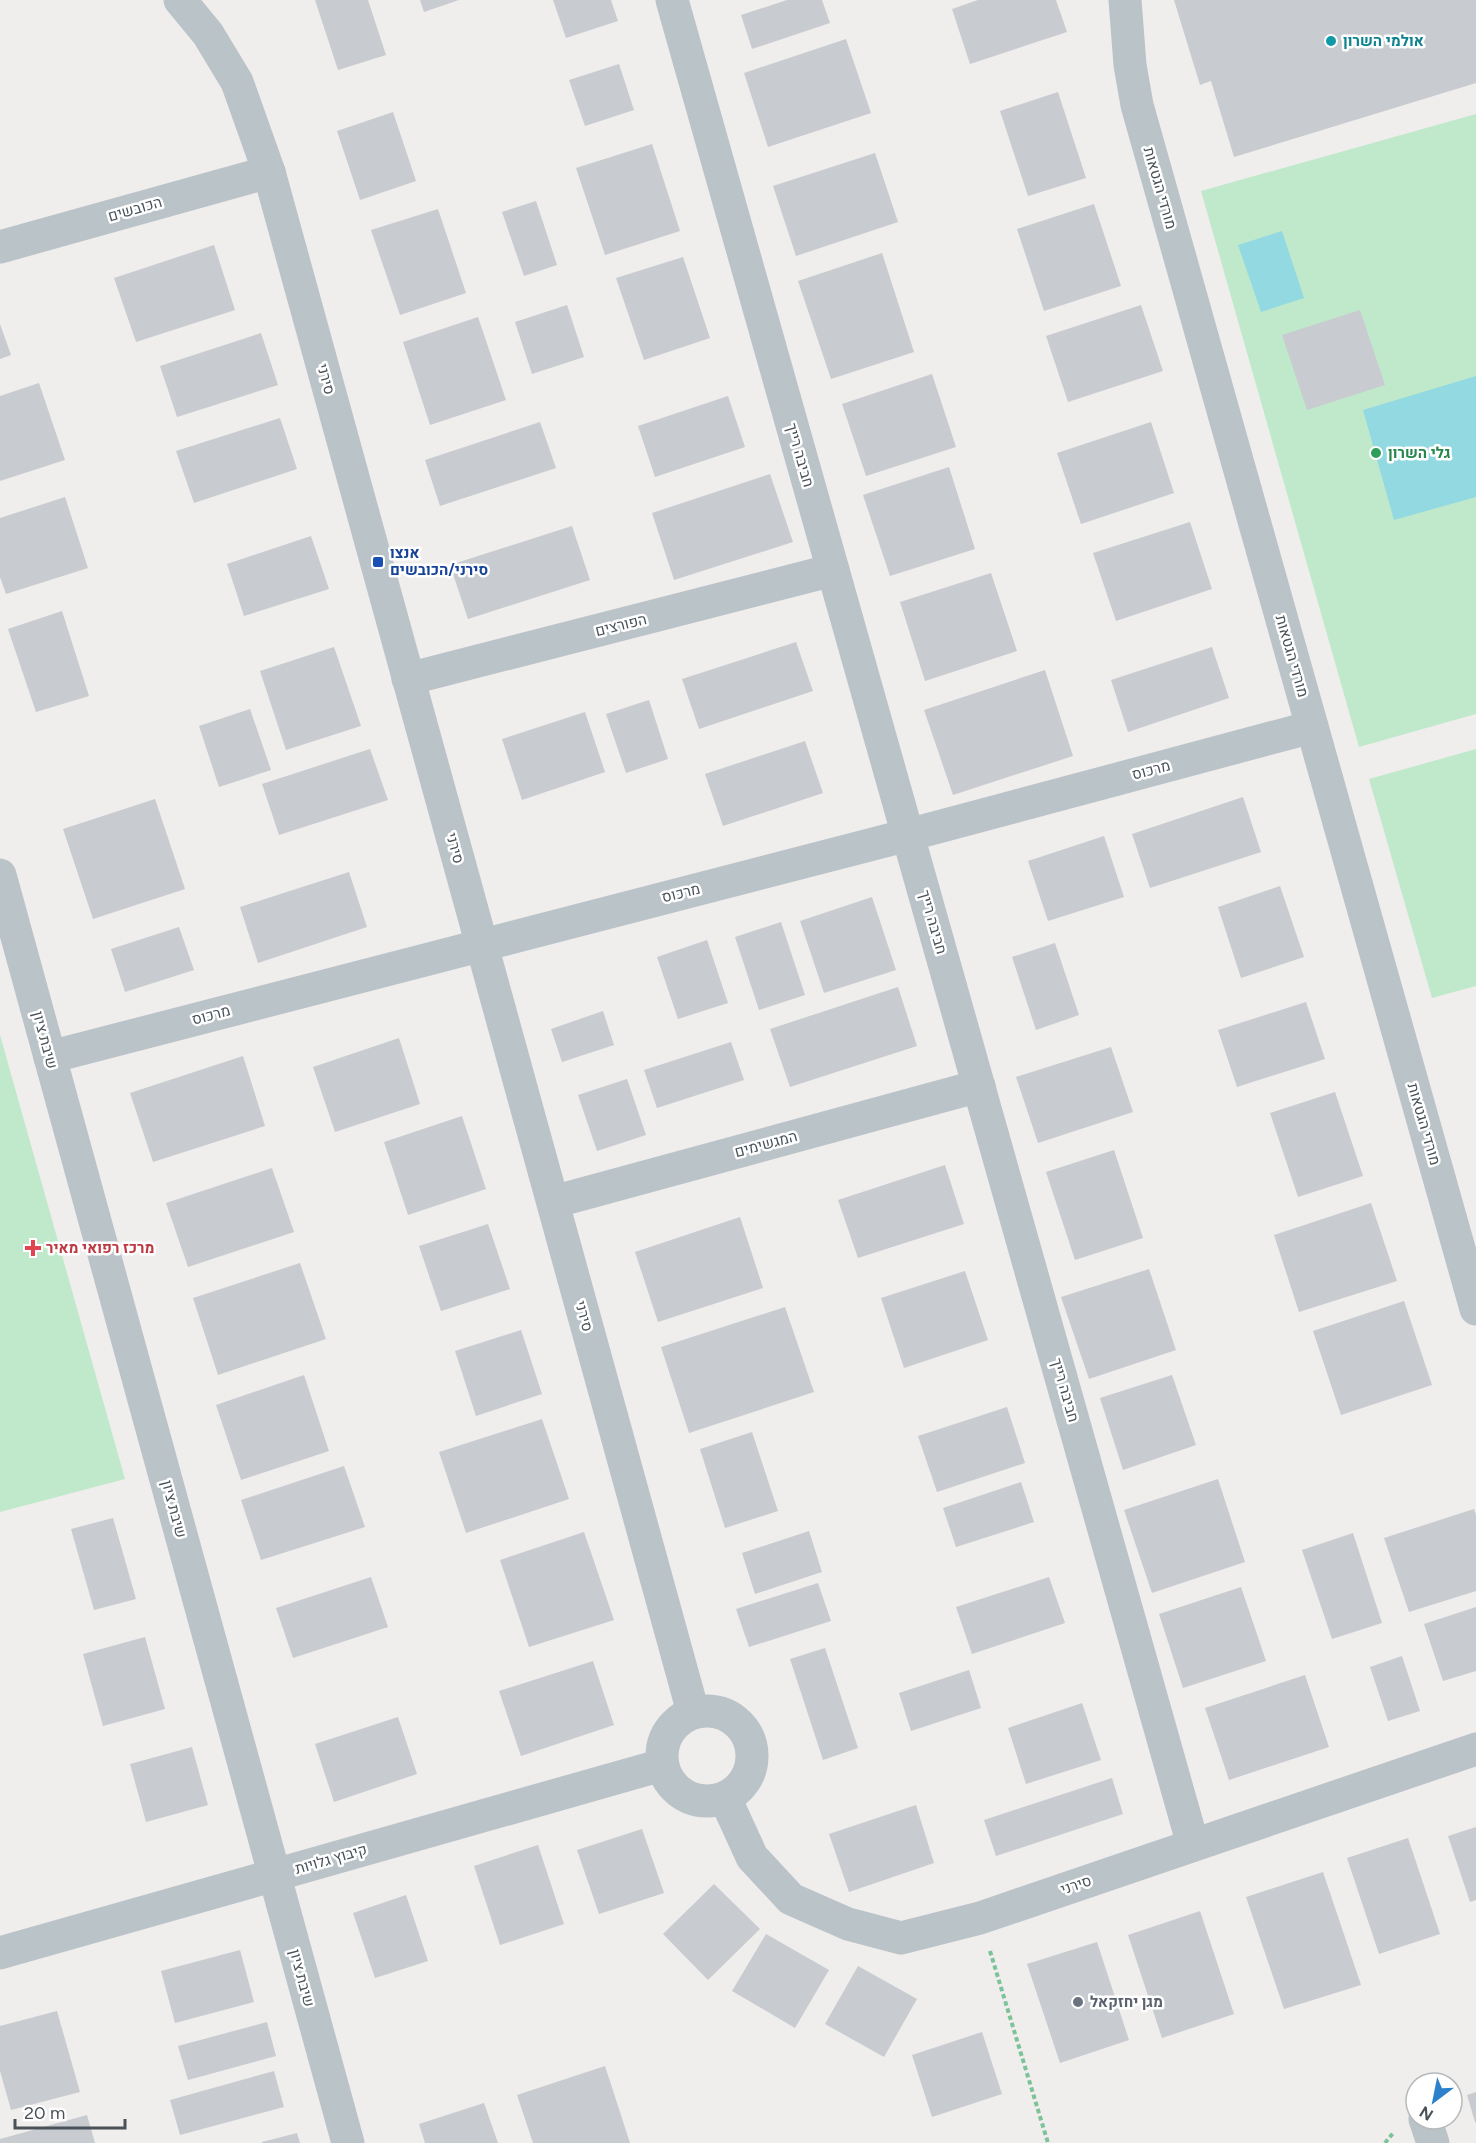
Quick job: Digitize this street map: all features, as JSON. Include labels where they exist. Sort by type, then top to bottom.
[{"type":"street","name":"סירני","points":[[180,0],[208,34],[237,82],[269,172],[693,1712]]},
{"type":"street","name":"חביבה רייך","points":[[672,0],[1193,1845]]},
{"type":"street","name":"מורדי הגטאות","points":[[1125,0],[1130,65],[1140,117],[1476,1309]]},
{"type":"street","name":"הכובשים","points":[[0,247],[269,172]]},
{"type":"street","name":"הפורצים","points":[[408,680],[833,570]]},
{"type":"street","name":"מרכוס","points":[[50,1057],[908,835],[1312,727]]},
{"type":"street","name":"שיבת ציון","points":[[0,875],[348,2143]]},
{"type":"street","name":"המגשימים","points":[[553,1202],[979,1086]]},
{"type":"street","points":[[709,1710],[724,1714],[738,1723],[748,1735],[752,1746],[753,1762],[748,1777],[738,1790],[725,1798],[708,1802],[692,1800],[678,1792],[668,1780],[662,1765],[662,1746],[668,1731],[679,1719],[693,1712],[709,1710]]},
{"type":"street","name":"סירני","points":[[725,1798],[752,1857],[791,1899],[848,1924],[901,1938],[980,1918],[1476,1749]]},
{"type":"street","name":"קיבוץ גלויות","points":[[0,1953],[662,1765]]},
{"type":"path","points":[[980,1918],[1048,2143]]},
{"type":"green space","name":"גלי השרון","points":[[1476,114],[1476,714],[1359,747],[1201,191]]},
{"type":"green space","points":[[1476,749],[1476,986],[1432,998],[1369,779]]},
{"type":"green space","name":"מרכז רפואי מאיר","points":[[0,1035],[125,1479],[0,1512]]},
{"type":"water","points":[[1282,231],[1304,298],[1261,312],[1238,245]]},
{"type":"water","points":[[1476,376],[1476,497],[1394,520],[1363,410]]},
{"type":"building","points":[[315,0],[368,0],[386,55],[338,70]]},
{"type":"building","points":[[420,0],[459,0],[424,12]]},
{"type":"building","points":[[553,0],[611,0],[618,21],[566,38]]},
{"type":"building","points":[[787,0],[822,0],[830,23],[752,49],[741,15]]},
{"type":"building","points":[[978,0],[1056,0],[1067,32],[970,64],[952,9]]},
{"type":"building","name":"אולמי השרון","points":[[1174,0],[1476,0],[1476,83],[1234,157],[1211,81],[1200,85]]},
{"type":"building","points":[[846,39],[871,113],[768,147],[744,73]]},
{"type":"building","points":[[619,64],[634,110],[585,126],[569,80]]},
{"type":"building","points":[[1058,92],[1086,178],[1028,196],[1000,111]]},
{"type":"building","points":[[393,112],[416,181],[360,200],[337,131]]},
{"type":"building","points":[[652,144],[680,231],[605,255],[576,168]]},
{"type":"building","points":[[875,153],[898,222],[796,256],[773,186]]},
{"type":"building","points":[[536,201],[557,265],[524,276],[502,212]]},
{"type":"building","points":[[1094,204],[1121,286],[1044,311],[1017,229]]},
{"type":"building","points":[[438,209],[466,293],[400,315],[371,230]]},
{"type":"building","points":[[214,245],[235,310],[136,342],[114,278]]},
{"type":"building","points":[[882,253],[914,352],[831,379],[798,281]]},
{"type":"building","points":[[683,257],[710,338],[644,360],[616,278]]},
{"type":"building","points":[[567,305],[584,357],[532,374],[515,322]]},
{"type":"building","points":[[1141,305],[1163,371],[1068,402],[1046,336]]},
{"type":"building","points":[[1360,310],[1385,385],[1307,410],[1282,335]]},
{"type":"building","points":[[478,317],[506,400],[430,425],[403,342]]},
{"type":"building","points":[[0,324],[11,355],[0,359]]},
{"type":"building","points":[[261,333],[278,385],[177,417],[160,366]]},
{"type":"building","points":[[932,374],[956,447],[866,476],[842,404]]},
{"type":"building","points":[[39,383],[65,460],[0,481],[0,396]]},
{"type":"building","points":[[728,396],[745,447],[655,477],[638,426]]},
{"type":"building","points":[[280,418],[297,469],[194,503],[176,451]]},
{"type":"building","points":[[540,422],[556,468],[440,506],[425,460]]},
{"type":"building","points":[[1151,422],[1174,493],[1081,524],[1057,453]]},
{"type":"building","points":[[949,467],[975,549],[890,576],[863,495]]},
{"type":"building","points":[[770,474],[793,542],[674,580],[652,513]]},
{"type":"building","points":[[65,497],[88,568],[6,594],[0,577],[0,518]]},
{"type":"building","points":[[1190,522],[1212,589],[1116,621],[1093,553]]},
{"type":"building","points":[[572,526],[590,580],[468,619],[450,565]]},
{"type":"building","points":[[311,536],[329,589],[244,616],[227,564]]},
{"type":"building","points":[[991,573],[1017,651],[925,681],[900,602]]},
{"type":"building","points":[[62,611],[89,696],[36,712],[8,629]]},
{"type":"building","points":[[796,642],[813,691],[699,729],[682,679]]},
{"type":"building","points":[[334,647],[361,726],[286,750],[260,671]]},
{"type":"building","points":[[1212,647],[1229,698],[1128,732],[1111,680]]},
{"type":"building","points":[[1045,670],[1073,756],[953,795],[924,710]]},
{"type":"building","points":[[649,700],[668,759],[626,773],[606,714]]},
{"type":"building","points":[[250,709],[271,770],[219,787],[199,726]]},
{"type":"building","points":[[585,712],[605,772],[522,800],[502,739]]},
{"type":"building","points":[[805,741],[823,793],[723,826],[705,774]]},
{"type":"building","points":[[370,749],[388,800],[279,835],[262,784]]},
{"type":"building","points":[[1243,797],[1261,852],[1150,888],[1132,834]]},
{"type":"building","points":[[155,799],[185,889],[93,919],[63,829]]},
{"type":"building","points":[[1104,836],[1124,897],[1048,921],[1028,861]]},
{"type":"building","points":[[349,872],[367,927],[258,963],[240,907]]},
{"type":"building","points":[[1280,886],[1304,957],[1241,978],[1218,907]]},
{"type":"building","points":[[872,897],[896,970],[824,993],[800,921]]},
{"type":"building","points":[[781,922],[805,995],[759,1010],[735,937]]},
{"type":"building","points":[[179,927],[194,970],[125,992],[111,949]]},
{"type":"building","points":[[707,940],[728,1003],[678,1019],[657,957]]},
{"type":"building","points":[[1055,943],[1079,1015],[1036,1030],[1012,957]]},
{"type":"building","points":[[898,987],[917,1046],[790,1087],[770,1029]]},
{"type":"building","points":[[1306,1002],[1325,1059],[1237,1087],[1218,1030]]},
{"type":"building","points":[[603,1011],[614,1045],[562,1062],[551,1029]]},
{"type":"building","points":[[399,1038],[420,1104],[335,1132],[313,1067]]},
{"type":"building","points":[[731,1042],[744,1080],[657,1108],[644,1070]]},
{"type":"building","points":[[1111,1047],[1133,1112],[1038,1143],[1016,1077]]},
{"type":"building","points":[[243,1056],[265,1126],[153,1162],[130,1093]]},
{"type":"building","points":[[627,1079],[646,1135],[597,1151],[578,1095]]},
{"type":"building","points":[[1335,1092],[1363,1176],[1298,1197],[1270,1113]]},
{"type":"building","points":[[462,1116],[486,1189],[408,1215],[384,1142]]},
{"type":"building","points":[[1114,1150],[1143,1238],[1075,1260],[1046,1172]]},
{"type":"building","points":[[945,1165],[964,1224],[858,1258],[838,1200]]},
{"type":"building","points":[[272,1168],[294,1232],[188,1267],[166,1203]]},
{"type":"building","points":[[1371,1203],[1397,1281],[1299,1312],[1274,1235]]},
{"type":"building","points":[[740,1217],[763,1288],[658,1322],[635,1252]]},
{"type":"building","points":[[488,1224],[510,1289],[441,1311],[419,1246]]},
{"type":"building","points":[[300,1263],[326,1339],[218,1375],[193,1298]]},
{"type":"building","points":[[1149,1269],[1176,1350],[1089,1379],[1061,1297]]},
{"type":"building","points":[[965,1271],[988,1340],[904,1368],[881,1298]]},
{"type":"building","points":[[1404,1301],[1432,1385],[1341,1415],[1313,1331]]},
{"type":"building","points":[[785,1307],[814,1392],[689,1433],[661,1347]]},
{"type":"building","points":[[521,1330],[542,1394],[476,1416],[455,1351]]},
{"type":"building","points":[[304,1375],[329,1451],[241,1480],[216,1405]]},
{"type":"building","points":[[1172,1375],[1196,1445],[1123,1470],[1100,1398]]},
{"type":"building","points":[[1007,1407],[1025,1463],[937,1492],[918,1436]]},
{"type":"building","points":[[542,1419],[569,1499],[466,1533],[439,1452]]},
{"type":"building","points":[[752,1432],[778,1511],[725,1528],[700,1449]]},
{"type":"building","points":[[344,1466],[365,1527],[261,1560],[241,1500]]},
{"type":"building","points":[[1218,1479],[1245,1562],[1152,1593],[1124,1510]]},
{"type":"building","points":[[1021,1482],[1034,1522],[956,1547],[943,1508]]},
{"type":"building","points":[[1474,1509],[1476,1515],[1476,1591],[1409,1612],[1384,1538]]},
{"type":"building","points":[[113,1518],[136,1599],[94,1610],[71,1529]]},
{"type":"building","points":[[809,1531],[822,1572],[755,1594],[742,1553]]},
{"type":"building","points":[[584,1532],[614,1620],[529,1647],[500,1560]]},
{"type":"building","points":[[1353,1533],[1382,1623],[1332,1639],[1302,1550]]},
{"type":"building","points":[[371,1577],[388,1627],[293,1658],[276,1608]]},
{"type":"building","points":[[1049,1577],[1065,1623],[972,1654],[956,1607]]},
{"type":"building","points":[[818,1583],[831,1621],[749,1647],[736,1609]]},
{"type":"building","points":[[1241,1587],[1266,1661],[1183,1688],[1159,1614]]},
{"type":"building","points":[[1476,1607],[1476,1671],[1443,1681],[1424,1624]]},
{"type":"building","points":[[145,1637],[165,1709],[103,1726],[83,1654]]},
{"type":"building","points":[[825,1648],[858,1748],[823,1760],[790,1659]]},
{"type":"building","points":[[1402,1656],[1420,1711],[1388,1721],[1370,1667]]},
{"type":"building","points":[[593,1661],[614,1725],[521,1756],[499,1691]]},
{"type":"building","points":[[969,1670],[981,1708],[911,1731],[899,1693]]},
{"type":"building","points":[[1305,1675],[1329,1747],[1229,1780],[1205,1708]]},
{"type":"building","points":[[1082,1703],[1101,1760],[1026,1784],[1008,1728]]},
{"type":"building","points":[[398,1717],[417,1774],[334,1802],[315,1744]]},
{"type":"building","points":[[192,1747],[208,1805],[146,1822],[130,1764]]},
{"type":"building","points":[[1112,1778],[1123,1814],[996,1856],[984,1820]]},
{"type":"building","points":[[916,1805],[934,1863],[849,1892],[829,1834]]},
{"type":"building","points":[[1476,1827],[1476,1900],[1470,1902],[1448,1836]]},
{"type":"building","points":[[642,1829],[664,1893],[599,1914],[577,1850]]},
{"type":"building","points":[[1408,1838],[1440,1934],[1379,1954],[1347,1858]]},
{"type":"building","points":[[538,1845],[564,1924],[500,1945],[474,1866]]},
{"type":"building","points":[[1323,1872],[1361,1985],[1284,2009],[1246,1897]]},
{"type":"building","points":[[714,1884],[760,1929],[708,1980],[663,1934]]},
{"type":"building","points":[[406,1895],[428,1961],[375,1978],[353,1913]]},
{"type":"building","points":[[1200,1911],[1234,2014],[1162,2038],[1128,1935]]},
{"type":"building","points":[[766,1934],[829,1970],[795,2028],[732,1991]]},
{"type":"building","name":"מגן יחזקאל","points":[[1097,1942],[1129,2040],[1060,2063],[1027,1964]]},
{"type":"building","points":[[240,1950],[254,2002],[175,2023],[161,1971]]},
{"type":"building","points":[[858,1966],[917,1999],[884,2057],[825,2024]]},
{"type":"building","points":[[57,2011],[80,2092],[11,2110],[0,2071],[0,2026]]},
{"type":"building","points":[[267,2022],[276,2056],[188,2080],[178,2046]]},
{"type":"building","points":[[982,2032],[1002,2094],[932,2117],[912,2055]]},
{"type":"building","points":[[605,2066],[630,2143],[533,2143],[517,2095]]},
{"type":"building","points":[[274,2071],[284,2107],[180,2135],[170,2100]]},
{"type":"building","points":[[1476,2092],[1476,2122],[1475,2122],[1467,2095]]},
{"type":"building","points":[[484,2103],[498,2143],[425,2143],[419,2124]]},
{"type":"building","points":[[87,2115],[95,2143],[0,2143],[0,2139]]},
{"type":"building","points":[[297,2133],[300,2143],[262,2143],[262,2142]]},
{"type":"place","name":"אולמי השרון","points":[[1331,41]]},
{"type":"place","name":"גלי השרון","points":[[1376,453]]},
{"type":"place","name":"אנצו סירני/הכובשים","points":[[378,562]]},
{"type":"place","name":"מרכז רפואי מאיר","points":[[33,1248]]},
{"type":"place","name":"מגן יחזקאל","points":[[1078,2002]]}]
